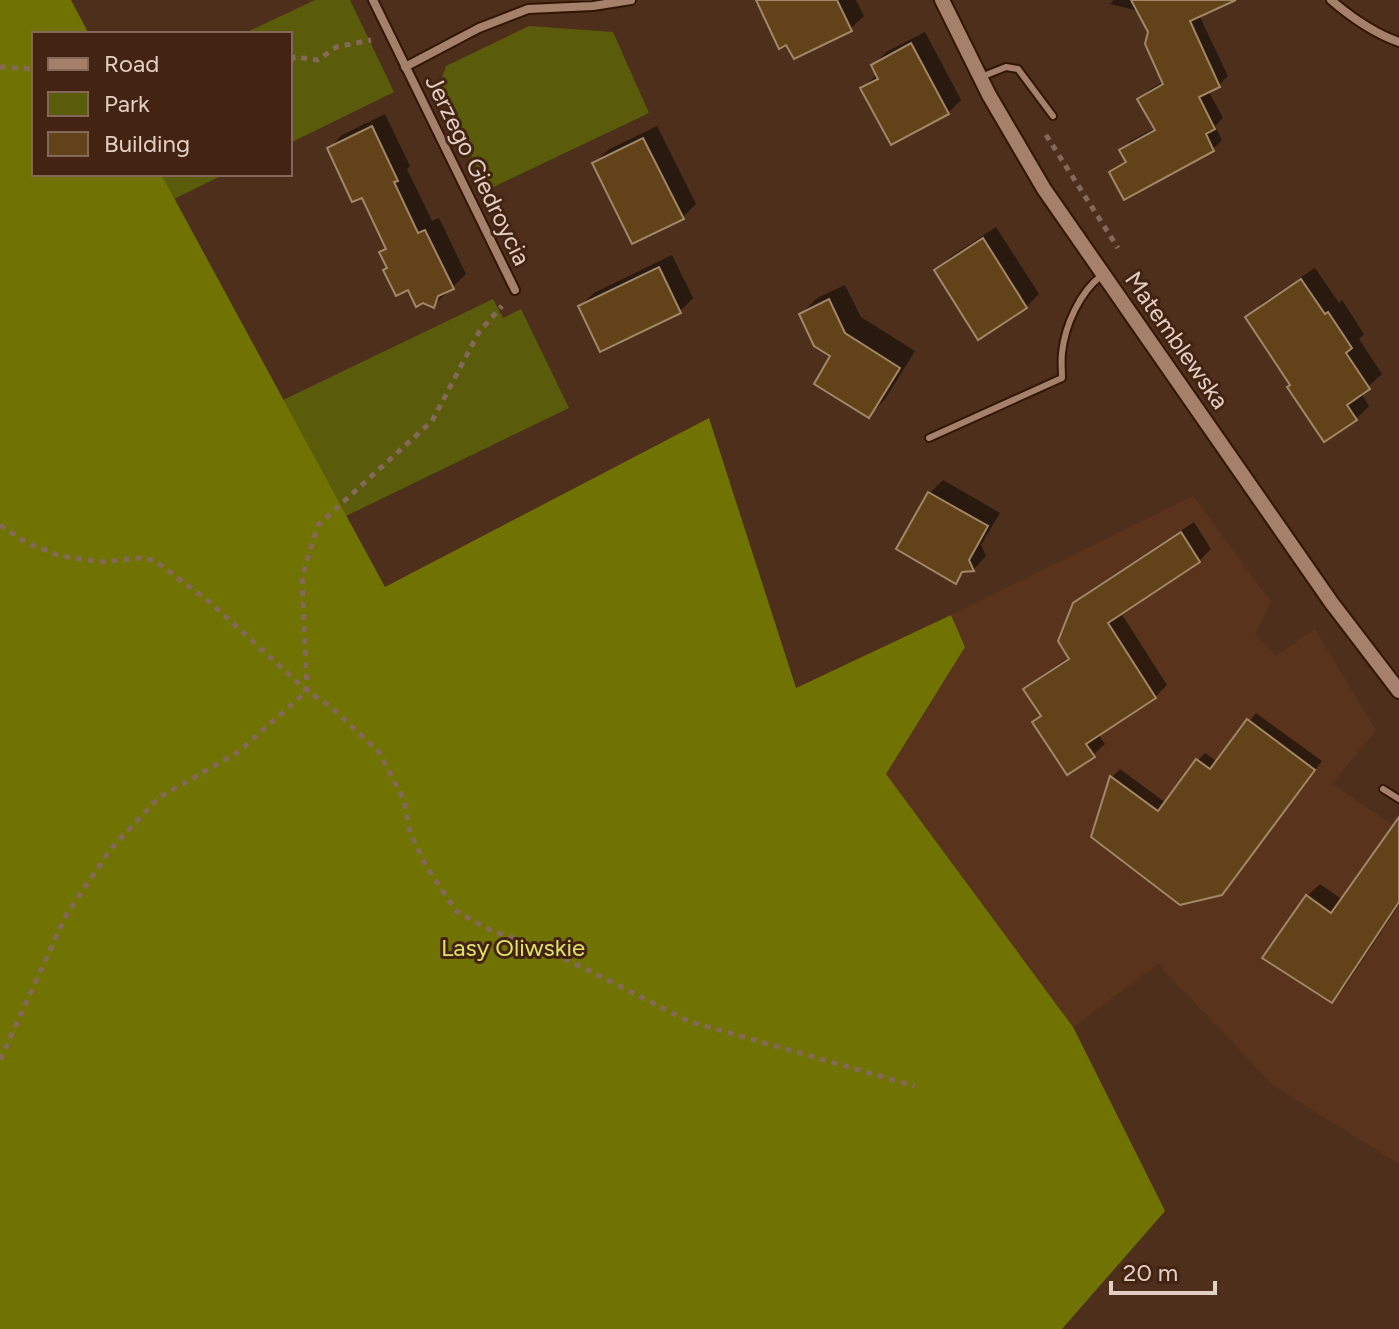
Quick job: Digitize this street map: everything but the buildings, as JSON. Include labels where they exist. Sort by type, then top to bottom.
[{"type":"street","name":"Jerzego Giedroycia","points":[[373,0],[515,290]]},
{"type":"street","name":"Jerzego Giedroycia","points":[[405,67],[479,28],[528,9],[593,6],[631,0]]},
{"type":"street","name":"Matemblewska","points":[[942,0],[989,95],[1044,189],[1331,602],[1399,691]]},
{"type":"street","points":[[1331,0],[1358,22],[1399,42]]},
{"type":"lane","points":[[981,77],[1006,67],[1018,69],[1053,116]]},
{"type":"lane","points":[[929,438],[1062,378],[1062,351],[1070,323],[1089,286],[1104,273]]},
{"type":"lane","points":[[1383,789],[1399,799]]},
{"type":"path","points":[[292,59],[318,60],[336,47],[374,39],[392,39]]},
{"type":"path","points":[[0,67],[32,69]]},
{"type":"path","points":[[1046,134],[1123,254]]},
{"type":"path","points":[[307,691],[302,577],[318,525],[432,421],[479,332],[515,290]]},
{"type":"path","points":[[0,525],[27,543],[60,556],[103,562],[139,558],[154,560],[212,604],[379,752],[404,800],[410,833],[426,866],[456,911],[492,931],[537,946],[575,964],[688,1021],[915,1086]]},
{"type":"path","points":[[0,1060],[66,915],[110,850],[158,798],[237,753],[307,691]]},
{"type":"shaded area","points":[[1193,496],[1271,602],[1255,635],[1276,656],[1315,629],[1376,730],[1332,784],[1399,829],[1399,1164],[1274,1086],[1158,964],[1073,1027],[885,773],[965,647],[951,615]]},
{"type":"green space","name":"Lasy Oliwskie","points":[[0,0],[71,0],[88,32],[32,32],[32,176],[162,176],[385,587],[709,418],[796,688],[951,615],[965,647],[886,774],[1073,1027],[1165,1211],[1062,1329],[0,1329]]},
{"type":"green space","points":[[315,0],[350,0],[394,92],[292,142],[292,32],[247,32]]},
{"type":"green space","points":[[529,26],[613,32],[649,113],[487,190],[439,87],[446,66]]},
{"type":"green space","points":[[162,176],[221,176],[174,199]]},
{"type":"green space","points":[[493,299],[503,318],[521,309],[569,408],[346,516],[283,400]]}]
